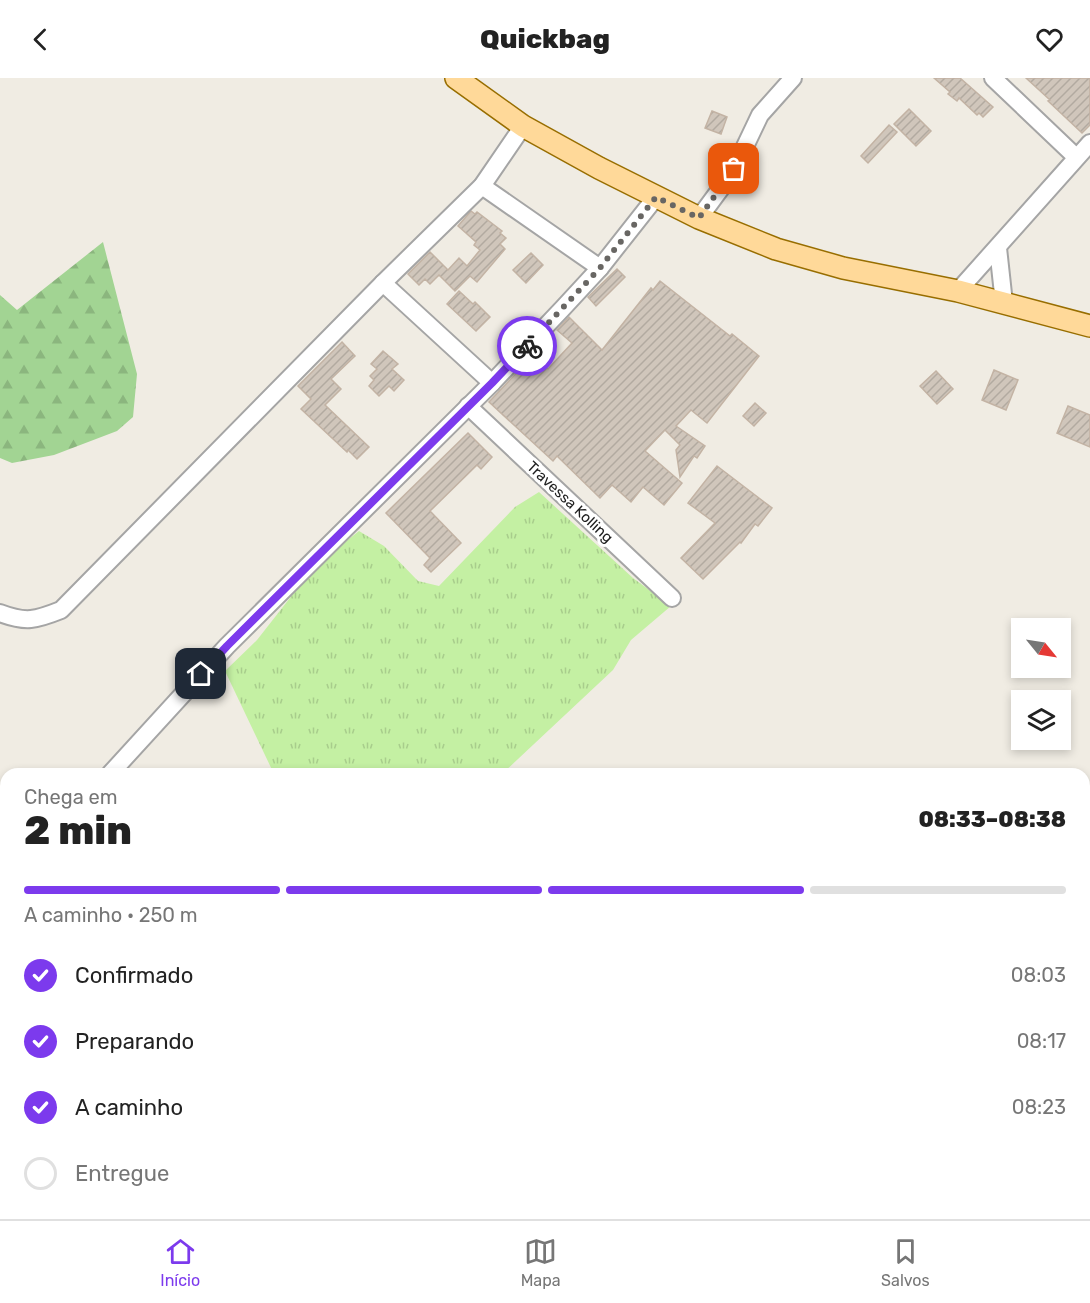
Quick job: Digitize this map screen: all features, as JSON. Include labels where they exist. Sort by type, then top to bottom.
[{"type":"main road","points":[[456,78],[523,126],[699,218],[776,249],[843,268],[958,291],[1090,326]]},
{"type":"street","points":[[699,218],[731,172],[760,115],[793,78]]},
{"type":"street","points":[[993,78],[1076,157]]},
{"type":"street","points":[[0,613],[18,620],[41,618],[61,610],[482,186],[523,126]]},
{"type":"street","points":[[958,291],[1090,143]]},
{"type":"street","points":[[482,186],[600,268]]},
{"type":"street","points":[[115,768],[227,646],[492,383],[600,268],[656,197]]},
{"type":"street","points":[[998,248],[1004,303]]},
{"type":"street","points":[[383,284],[492,383]]},
{"type":"street","name":"Travessa Kolling","points":[[468,406],[672,598]]},
{"type":"green space","points":[[103,242],[137,374],[133,417],[117,431],[54,455],[12,463],[0,458],[0,295],[17,310]]},
{"type":"green space","points":[[539,492],[633,578],[671,606],[631,640],[613,670],[508,768],[271,768],[225,671],[257,640],[315,566],[359,531],[384,546],[418,581],[439,586],[515,507]]},
{"type":"building","points":[[934,78],[960,78],[993,107],[983,117],[979,113],[977,115],[959,98],[957,101],[948,94],[950,92]]},
{"type":"building","points":[[1026,78],[1090,78],[1090,125],[1082,133]]},
{"type":"building","points":[[909,109],[931,131],[916,146],[894,124]]},
{"type":"building","points":[[712,111],[727,117],[721,134],[705,128]]},
{"type":"building","points":[[889,125],[897,132],[868,163],[861,156]]},
{"type":"building","points":[[471,211],[475,214],[477,212],[502,231],[500,233],[506,238],[500,244],[505,249],[477,282],[470,276],[455,291],[439,275],[430,284],[425,279],[419,285],[408,274],[430,252],[448,270],[459,258],[467,266],[480,250],[474,245],[476,242],[458,226]]},
{"type":"building","points":[[531,253],[543,265],[526,283],[513,270]]},
{"type":"building","points":[[617,269],[625,277],[596,306],[588,297]]},
{"type":"building","points":[[660,281],[759,356],[707,423],[691,410],[676,426],[705,446],[697,458],[694,456],[680,477],[676,450],[680,445],[665,430],[645,451],[682,483],[664,505],[643,487],[631,502],[612,485],[600,498],[557,456],[553,461],[489,402],[526,363],[529,366],[537,359],[548,369],[572,343],[557,330],[569,317],[602,350],[651,288],[653,290]]},
{"type":"building","points":[[459,291],[473,304],[475,302],[490,317],[476,331],[447,304]]},
{"type":"building","points":[[342,342],[355,356],[331,379],[341,389],[325,405],[369,447],[357,459],[301,409],[311,399],[298,386]]},
{"type":"building","points":[[383,351],[398,364],[392,369],[404,380],[394,391],[389,386],[379,396],[369,386],[374,380],[370,376],[377,369],[371,364]]},
{"type":"building","points":[[994,370],[1018,380],[1006,410],[982,400]]},
{"type":"building","points":[[936,371],[953,389],[937,404],[920,386]]},
{"type":"building","points":[[755,403],[766,413],[754,426],[743,416]]},
{"type":"building","points":[[1068,406],[1090,415],[1090,447],[1057,433]]},
{"type":"building","points":[[468,433],[492,457],[481,469],[477,465],[430,511],[461,543],[431,572],[424,565],[430,558],[386,513]]},
{"type":"building","points":[[717,466],[772,508],[758,526],[755,524],[741,543],[703,579],[681,558],[715,523],[688,503]]},
{"type":"way so far","points":[[527,346],[600,268],[656,197],[699,218],[734,169]]},
{"type":"route","points":[[201,674],[527,346]]}]
